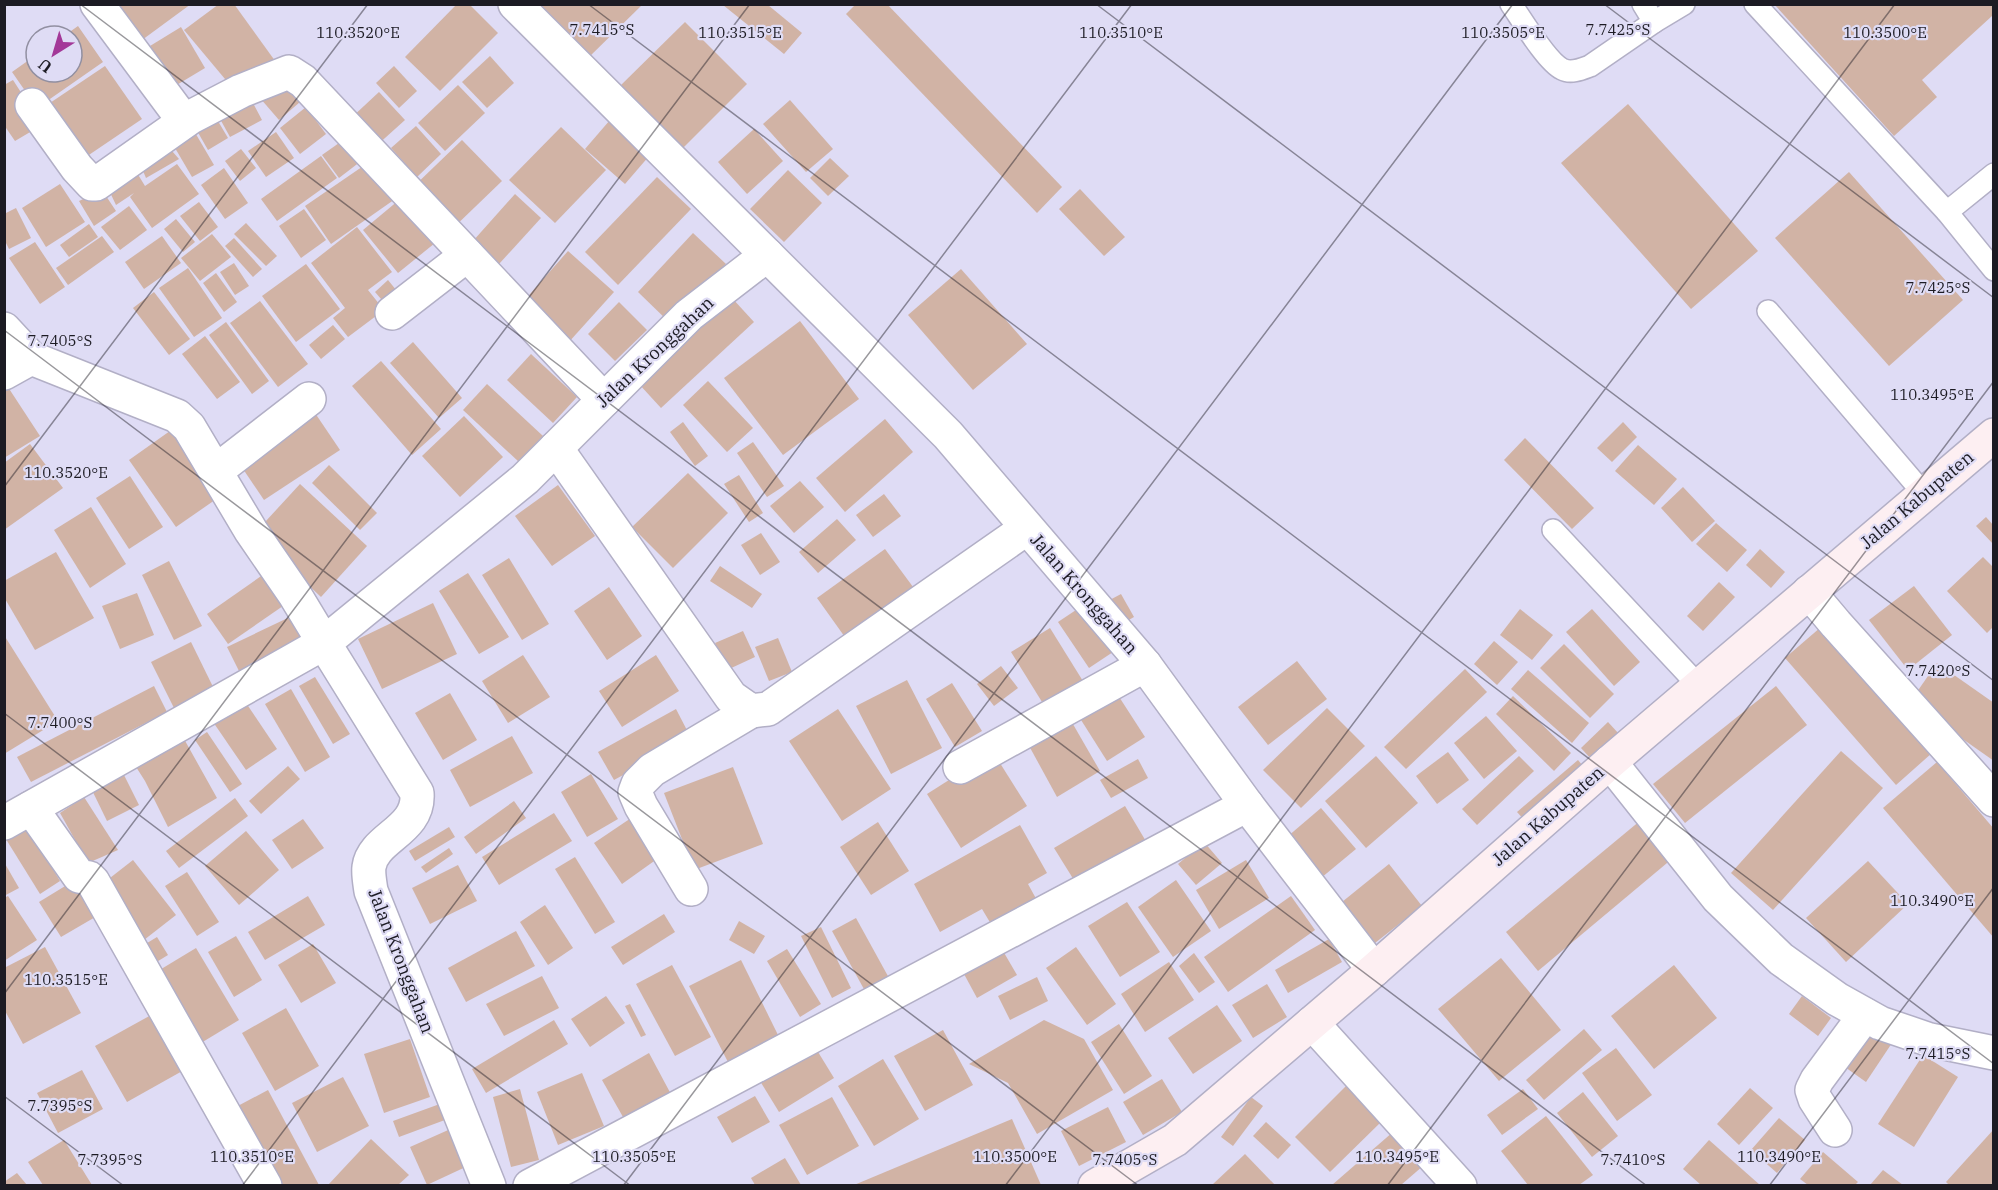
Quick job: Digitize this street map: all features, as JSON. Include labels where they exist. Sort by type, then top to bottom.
[{"type":"main road","name":"Jalan Kabupaten","points":[[1095,1185],[1174,1140],[1374,970],[1610,762],[1924,494],[1990,447]]},
{"type":"street","points":[[97,4],[184,122]]},
{"type":"street","points":[[515,4],[767,255]]},
{"type":"street","points":[[32,105],[77,168],[92,184],[96,184],[184,122],[241,91],[289,72],[303,81],[604,400]]},
{"type":"street","points":[[392,313],[467,255]]},
{"type":"street","name":"Jalan Kronggahan","points":[[489,1185],[371,891],[369,866],[376,852],[413,816],[418,804],[417,793],[324,643],[525,479],[689,315],[767,255],[948,435],[1145,665],[1247,805],[1374,970]]},
{"type":"street","points":[[4,329],[18,365],[177,416],[189,426],[251,531],[295,595],[324,643],[18,816],[79,876],[89,878],[93,882],[265,1185]]},
{"type":"street","points":[[216,471],[309,399]]},
{"type":"street","points":[[556,448],[731,697],[751,711]]},
{"type":"street","points":[[692,889],[641,806],[635,792],[638,784],[652,770],[751,711],[768,709],[1027,528]]},
{"type":"street","points":[[1809,592],[1994,800]]},
{"type":"street","points":[[960,767],[1145,665]]},
{"type":"street","points":[[1610,762],[1718,898],[1781,958],[1837,999],[1880,1023],[1930,1040],[1994,1053]]},
{"type":"street","points":[[530,1185],[1247,805]]},
{"type":"street","points":[[1835,1130],[1815,1099],[1812,1090],[1865,1015]]},
{"type":"street","points":[[1312,1023],[1461,1185]]},
{"type":"lane","points":[[1511,4],[1549,58],[1563,70],[1579,71],[1590,66],[1648,13],[1684,4]]},
{"type":"lane","points":[[1755,4],[1947,212],[1994,270]]},
{"type":"lane","points":[[1947,212],[1994,174]]},
{"type":"lane","points":[[1768,311],[1924,494]]},
{"type":"lane","points":[[1552,530],[1699,686]]},
{"type":"building","points":[[112,4],[191,4],[142,40]]},
{"type":"building","points":[[219,4],[234,4],[278,65],[230,85],[184,30]]},
{"type":"building","points":[[457,4],[469,4],[498,33],[440,91],[405,57]]},
{"type":"building","points":[[527,4],[643,4],[584,62]]},
{"type":"building","points":[[856,4],[887,4],[1062,187],[1037,213],[846,14]]},
{"type":"building","points":[[1774,4],[1994,4],[1994,18],[1992,16],[1922,80],[1937,97],[1894,136]]},
{"type":"building","points":[[723,5],[768,5],[802,33],[784,54]]},
{"type":"building","points":[[685,22],[747,84],[680,151],[618,88]]},
{"type":"building","points":[[181,27],[205,68],[175,86],[150,46]]},
{"type":"building","points":[[84,35],[103,62],[84,75]]},
{"type":"building","points":[[490,56],[514,83],[487,108],[462,82]]},
{"type":"building","points":[[24,64],[24,84],[71,84],[37,108],[12,72]]},
{"type":"building","points":[[105,66],[142,119],[77,163],[41,109],[78,84],[84,84],[84,80]]},
{"type":"building","points":[[394,66],[417,91],[399,108],[376,83]]},
{"type":"building","points":[[288,74],[307,96],[279,120],[260,98]]},
{"type":"building","points":[[13,80],[42,125],[15,141],[4,125],[4,85]]},
{"type":"building","points":[[458,85],[485,113],[445,151],[418,123]]},
{"type":"building","points":[[246,90],[262,120],[230,137],[214,108]]},
{"type":"building","points":[[379,92],[405,120],[375,147],[350,119]]},
{"type":"building","points":[[790,100],[833,149],[806,172],[763,124]]},
{"type":"building","points":[[1628,104],[1758,251],[1691,309],[1561,163]]},
{"type":"building","points":[[306,107],[326,134],[300,154],[280,128]]},
{"type":"building","points":[[212,111],[228,138],[208,150],[192,122]]},
{"type":"building","points":[[610,120],[650,155],[625,184],[585,149]]},
{"type":"building","points":[[190,124],[214,165],[192,177],[168,136]]},
{"type":"building","points":[[416,126],[441,154],[417,177],[391,148]]},
{"type":"building","points":[[561,127],[606,170],[555,223],[509,180]]},
{"type":"building","points":[[754,129],[783,161],[747,194],[718,162]]},
{"type":"building","points":[[276,132],[294,158],[266,177],[248,151]]},
{"type":"building","points":[[349,136],[365,158],[339,178],[322,155]]},
{"type":"building","points":[[462,140],[502,181],[448,233],[408,192]]},
{"type":"building","points":[[165,143],[179,159],[146,178],[138,159]]},
{"type":"building","points":[[241,149],[256,168],[240,181],[225,161]]},
{"type":"building","points":[[321,156],[337,178],[277,221],[261,199]]},
{"type":"building","points":[[830,158],[849,176],[828,196],[810,178]]},
{"type":"building","points":[[372,160],[398,197],[331,244],[305,206]]},
{"type":"building","points":[[177,164],[199,194],[152,228],[130,197],[134,193],[116,205],[107,186],[134,168],[145,186]]},
{"type":"building","points":[[224,168],[248,203],[225,219],[201,185]]},
{"type":"building","points":[[788,170],[822,203],[784,242],[750,209]]},
{"type":"building","points":[[1849,172],[1963,300],[1889,366],[1775,238]]},
{"type":"building","points":[[657,177],[691,209],[618,285],[585,252]]},
{"type":"building","points":[[60,184],[85,222],[46,247],[22,208]]},
{"type":"building","points":[[1080,189],[1125,237],[1104,256],[1059,209]]},
{"type":"building","points":[[102,190],[116,211],[94,226],[79,201]]},
{"type":"building","points":[[515,194],[541,218],[499,264],[473,241]]},
{"type":"building","points":[[399,200],[435,243],[398,273],[363,230]]},
{"type":"building","points":[[199,202],[218,227],[200,241],[180,216]]},
{"type":"building","points":[[129,206],[147,230],[120,250],[101,227]]},
{"type":"building","points":[[16,208],[31,238],[9,249],[4,239],[4,214]]},
{"type":"building","points":[[304,209],[326,240],[301,258],[279,226]]},
{"type":"building","points":[[176,219],[195,242],[183,252],[164,229]]},
{"type":"building","points":[[246,223],[277,256],[266,266],[234,234]]},
{"type":"building","points":[[89,224],[98,237],[69,257],[60,245]]},
{"type":"building","points":[[357,227],[392,272],[368,290],[384,310],[348,337],[333,318],[345,308],[311,263]]},
{"type":"building","points":[[693,233],[726,264],[670,323],[638,292]]},
{"type":"building","points":[[212,234],[231,257],[200,281],[181,258]]},
{"type":"building","points":[[102,236],[114,252],[68,285],[56,268]]},
{"type":"building","points":[[162,236],[181,263],[144,289],[125,262]]},
{"type":"building","points":[[234,238],[262,269],[253,277],[225,246]]},
{"type":"building","points":[[35,242],[65,287],[40,304],[9,258]]},
{"type":"building","points":[[568,251],[614,292],[568,343],[523,302]]},
{"type":"building","points":[[234,263],[249,286],[235,295],[220,272]]},
{"type":"building","points":[[306,264],[340,309],[296,342],[262,296]]},
{"type":"building","points":[[188,268],[222,318],[194,337],[159,288]]},
{"type":"building","points":[[961,269],[1027,344],[973,390],[908,315]]},
{"type":"building","points":[[216,273],[237,302],[224,312],[203,283]]},
{"type":"building","points":[[388,280],[401,296],[388,307],[375,292]]},
{"type":"building","points":[[154,292],[190,339],[169,355],[133,308]]},
{"type":"building","points":[[732,298],[754,322],[661,408],[639,384]]},
{"type":"building","points":[[260,301],[308,364],[278,387],[230,323]]},
{"type":"building","points":[[619,302],[647,330],[615,361],[588,334]]},
{"type":"building","points":[[800,321],[859,399],[783,455],[724,378]]},
{"type":"building","points":[[226,322],[269,381],[252,394],[209,335]]},
{"type":"building","points":[[333,325],[345,339],[321,359],[309,345]]},
{"type":"building","points":[[205,336],[240,382],[217,399],[182,354]]},
{"type":"building","points":[[413,342],[462,398],[439,418],[390,363]]},
{"type":"building","points":[[531,354],[577,397],[553,423],[507,380]]},
{"type":"building","points":[[381,361],[441,429],[412,455],[352,386]]},
{"type":"building","points":[[4,381],[40,436],[4,458]]},
{"type":"building","points":[[708,381],[753,428],[727,452],[683,405]]},
{"type":"building","points":[[487,384],[543,436],[519,462],[463,410]]},
{"type":"building","points":[[315,413],[340,450],[264,500],[239,463]]},
{"type":"building","points":[[464,416],[503,457],[460,497],[422,456]]},
{"type":"building","points":[[885,419],[913,452],[845,512],[816,478]]},
{"type":"building","points":[[683,422],[708,456],[695,466],[670,432]]},
{"type":"building","points":[[1623,422],[1637,437],[1612,462],[1597,448]]},
{"type":"building","points":[[177,426],[225,493],[176,527],[129,460]]},
{"type":"building","points":[[1525,438],[1594,508],[1572,529],[1504,460]]},
{"type":"building","points":[[753,442],[784,486],[767,497],[737,453]]},
{"type":"building","points":[[30,444],[63,488],[4,530],[4,463]]},
{"type":"building","points":[[1638,445],[1677,479],[1654,505],[1615,471]]},
{"type":"building","points":[[329,465],[377,513],[360,530],[312,483]]},
{"type":"building","points":[[688,473],[728,513],[673,568],[632,527]]},
{"type":"building","points":[[739,475],[763,513],[749,522],[724,484]]},
{"type":"building","points":[[130,476],[163,527],[129,549],[96,498]]},
{"type":"building","points":[[800,481],[824,507],[794,533],[770,506]]},
{"type":"building","points":[[300,484],[367,546],[321,597],[254,534]]},
{"type":"building","points":[[558,485],[595,536],[552,566],[515,516]]},
{"type":"building","points":[[1683,487],[1715,521],[1692,542],[1661,508]]},
{"type":"building","points":[[884,494],[901,516],[873,537],[856,515]]},
{"type":"building","points":[[91,507],[126,564],[90,588],[54,530]]},
{"type":"building","points":[[1986,517],[1994,526],[1994,545],[1976,526]]},
{"type":"building","points":[[837,519],[856,540],[818,573],[799,552]]},
{"type":"building","points":[[1716,523],[1747,550],[1727,572],[1696,544]]},
{"type":"building","points":[[761,533],[780,562],[760,575],[741,545]]},
{"type":"building","points":[[885,549],[916,591],[847,640],[817,598]]},
{"type":"building","points":[[1760,549],[1785,572],[1771,588],[1746,565]]},
{"type":"building","points":[[56,552],[94,618],[35,650],[4,597],[4,581]]},
{"type":"building","points":[[1983,557],[1994,568],[1994,626],[1987,633],[1947,591]]},
{"type":"building","points":[[509,558],[549,624],[522,640],[482,575]]},
{"type":"building","points":[[169,561],[202,626],[174,640],[142,575]]},
{"type":"building","points":[[720,566],[762,594],[752,608],[710,581]]},
{"type":"building","points":[[274,567],[296,597],[228,644],[207,614]]},
{"type":"building","points":[[468,573],[509,637],[479,654],[439,591]]},
{"type":"building","points":[[1719,582],[1735,597],[1703,631],[1687,616]]},
{"type":"building","points":[[1914,586],[1952,635],[1908,670],[1869,620]]},
{"type":"building","points":[[609,587],[642,636],[607,660],[574,611]]},
{"type":"building","points":[[137,593],[154,635],[120,649],[102,606]]},
{"type":"building","points":[[1121,594],[1134,617],[1120,625],[1106,602]]},
{"type":"building","points":[[433,603],[457,654],[382,689],[358,639]]},
{"type":"building","points":[[1085,604],[1116,650],[1089,668],[1058,622]]},
{"type":"building","points":[[1520,609],[1553,635],[1532,660],[1500,635]]},
{"type":"building","points":[[1592,609],[1640,662],[1614,686],[1566,632]]},
{"type":"building","points":[[294,615],[309,646],[242,677],[227,647]]},
{"type":"building","points":[[1821,627],[1932,753],[1896,785],[1785,658]]},
{"type":"building","points":[[1050,628],[1086,686],[1047,710],[1011,652]]},
{"type":"building","points":[[743,631],[755,657],[727,670],[715,643]]},
{"type":"building","points":[[4,635],[58,721],[4,754]]},
{"type":"building","points":[[778,638],[792,672],[769,681],[755,647]]},
{"type":"building","points":[[1494,641],[1518,662],[1497,685],[1474,664]]},
{"type":"building","points":[[191,642],[217,695],[177,714],[151,662]]},
{"type":"building","points":[[1564,644],[1614,694],[1590,718],[1540,668]]},
{"type":"building","points":[[523,655],[550,697],[508,723],[482,681]]},
{"type":"building","points":[[656,655],[679,691],[622,727],[599,691]]},
{"type":"building","points":[[1297,661],[1327,699],[1268,745],[1238,707]]},
{"type":"building","points":[[1937,663],[1994,703],[1994,761],[1910,702]]},
{"type":"building","points":[[1001,666],[1018,688],[994,706],[977,684]]},
{"type":"building","points":[[1465,669],[1487,692],[1406,769],[1384,747]]},
{"type":"building","points":[[1528,670],[1589,723],[1572,743],[1511,689]]},
{"type":"building","points":[[315,677],[350,734],[333,744],[299,686]]},
{"type":"building","points":[[907,680],[942,748],[891,774],[856,706]]},
{"type":"building","points":[[952,683],[982,731],[955,747],[926,699]]},
{"type":"building","points":[[154,686],[167,712],[31,782],[17,757]]},
{"type":"building","points":[[1776,686],[1807,725],[1685,823],[1653,784]]},
{"type":"building","points":[[291,689],[330,757],[305,772],[265,704]]},
{"type":"building","points":[[1114,689],[1145,737],[1107,761],[1076,712]]},
{"type":"building","points":[[450,693],[477,740],[443,760],[415,713]]},
{"type":"building","points":[[1513,696],[1571,753],[1554,771],[1496,714]]},
{"type":"building","points":[[242,697],[277,749],[246,770],[211,719]]},
{"type":"building","points":[[1327,708],[1365,746],[1301,808],[1263,770]]},
{"type":"building","points":[[676,709],[691,738],[614,780],[598,752]]},
{"type":"building","points":[[838,709],[891,789],[842,821],[789,741]]},
{"type":"building","points":[[1486,716],[1517,751],[1484,779],[1454,743]]},
{"type":"building","points":[[1070,719],[1100,771],[1057,797],[1028,744]]},
{"type":"building","points":[[1608,722],[1619,734],[1592,760],[1581,748]]},
{"type":"building","points":[[179,730],[217,798],[168,827],[131,759]]},
{"type":"building","points":[[207,732],[242,784],[230,792],[195,740]]},
{"type":"building","points":[[512,736],[533,773],[470,807],[450,770]]},
{"type":"building","points":[[1841,751],[1883,788],[1773,910],[1731,873]]},
{"type":"building","points":[[993,752],[1027,806],[961,848],[927,794]]},
{"type":"building","points":[[1448,752],[1469,780],[1437,804],[1416,776]]},
{"type":"building","points":[[1376,756],[1418,803],[1366,848],[1325,801]]},
{"type":"building","points":[[1519,756],[1534,771],[1477,825],[1462,809]]},
{"type":"building","points":[[1138,759],[1148,778],[1111,798],[1100,780]]},
{"type":"building","points":[[1578,760],[1587,771],[1526,822],[1517,812]]},
{"type":"building","points":[[1937,762],[1994,829],[1994,938],[1883,808]]},
{"type":"building","points":[[288,766],[300,779],[261,814],[249,801]]},
{"type":"building","points":[[120,767],[139,805],[107,821],[88,782]]},
{"type":"building","points":[[733,767],[763,844],[694,870],[664,793]]},
{"type":"building","points":[[591,774],[618,819],[587,837],[561,792]]},
{"type":"building","points":[[84,797],[118,850],[88,863],[60,813]]},
{"type":"building","points":[[235,798],[248,816],[179,868],[166,851]]},
{"type":"building","points":[[514,801],[526,818],[476,854],[464,837]]},
{"type":"building","points":[[1125,806],[1147,843],[1077,885],[1054,848]]},
{"type":"building","points":[[1321,808],[1356,849],[1321,878],[1287,837]]},
{"type":"building","points":[[554,813],[572,841],[499,885],[482,857]]},
{"type":"building","points":[[637,814],[664,854],[622,884],[594,843]]},
{"type":"building","points":[[23,819],[60,881],[40,894],[4,836]]},
{"type":"building","points":[[303,819],[324,848],[292,869],[272,840]]},
{"type":"building","points":[[1641,820],[1673,858],[1538,971],[1506,932]]},
{"type":"building","points":[[878,822],[909,871],[871,895],[840,847]]},
{"type":"building","points":[[1020,825],[1047,873],[1028,884],[1039,904],[994,929],[982,909],[940,932],[914,884]]},
{"type":"building","points":[[449,827],[455,837],[415,861],[409,851]]},
{"type":"building","points":[[246,831],[279,870],[239,905],[205,866]]},
{"type":"building","points":[[1204,842],[1222,863],[1196,885],[1178,864]]},
{"type":"building","points":[[449,848],[453,854],[426,873],[421,867]]},
{"type":"building","points":[[575,857],[615,922],[595,934],[555,869]]},
{"type":"building","points":[[133,860],[176,915],[144,940],[101,885]]},
{"type":"building","points":[[1246,860],[1269,898],[1219,929],[1196,890]]},
{"type":"building","points":[[1868,861],[1908,904],[1846,962],[1806,918]]},
{"type":"building","points":[[4,862],[19,888],[4,896]]},
{"type":"building","points":[[1389,864],[1422,906],[1375,943],[1342,902]]},
{"type":"building","points":[[458,865],[477,901],[430,924],[412,888]]},
{"type":"building","points":[[187,872],[219,922],[197,936],[165,886]]},
{"type":"building","points":[[75,880],[97,916],[61,937],[39,902]]},
{"type":"building","points":[[1176,880],[1211,931],[1173,957],[1138,907]]},
{"type":"building","points":[[8,896],[37,940],[4,961],[4,898]]},
{"type":"building","points":[[308,896],[325,925],[265,960],[248,932]]},
{"type":"building","points":[[1291,896],[1315,930],[1228,992],[1204,957]]},
{"type":"building","points":[[1127,902],[1160,952],[1120,977],[1088,926]]},
{"type":"building","points":[[545,905],[573,948],[548,965],[520,922]]},
{"type":"building","points":[[664,914],[675,932],[623,965],[611,947]]},
{"type":"building","points":[[856,918],[889,978],[865,991],[832,931]]},
{"type":"building","points":[[739,921],[765,936],[754,954],[729,940]]},
{"type":"building","points":[[821,927],[851,988],[832,998],[801,936]]},
{"type":"building","points":[[516,931],[535,966],[466,1002],[448,968]]},
{"type":"building","points":[[236,936],[262,980],[234,997],[208,952]]},
{"type":"building","points":[[157,937],[168,955],[145,969],[134,951]]},
{"type":"building","points":[[1329,939],[1342,962],[1288,993],[1275,970]]},
{"type":"building","points":[[313,944],[336,983],[301,1003],[278,965]]},
{"type":"building","points":[[45,947],[81,1013],[23,1044],[4,1009],[4,968]]},
{"type":"building","points":[[1076,947],[1116,1004],[1087,1025],[1046,968]]},
{"type":"building","points":[[196,948],[239,1020],[196,1046],[153,974]]},
{"type":"building","points":[[787,949],[821,1004],[800,1017],[767,961]]},
{"type":"building","points":[[1003,951],[1017,975],[977,998],[964,974]]},
{"type":"building","points":[[1194,953],[1215,982],[1199,993],[1179,966]]},
{"type":"building","points":[[1501,958],[1561,1030],[1499,1081],[1438,1009]]},
{"type":"building","points":[[741,960],[780,1039],[729,1064],[689,986]]},
{"type":"building","points":[[1169,962],[1194,1000],[1145,1032],[1121,994]]},
{"type":"building","points":[[672,965],[711,1037],[675,1056],[636,984]]},
{"type":"building","points":[[1674,965],[1717,1018],[1654,1069],[1611,1016]]},
{"type":"building","points":[[542,976],[559,1008],[504,1036],[486,1004]]},
{"type":"building","points":[[1037,977],[1048,1001],[1010,1020],[998,996]]},
{"type":"building","points":[[1267,984],[1287,1017],[1253,1038],[1232,1005]]},
{"type":"building","points":[[606,996],[625,1023],[590,1047],[571,1019]]},
{"type":"building","points":[[1802,996],[1831,1018],[1818,1036],[1789,1014]]},
{"type":"building","points":[[630,1004],[646,1035],[641,1037],[625,1006]]},
{"type":"building","points":[[1217,1005],[1242,1041],[1193,1074],[1168,1038]]},
{"type":"building","points":[[286,1008],[319,1066],[275,1091],[242,1033]]},
{"type":"building","points":[[162,1009],[193,1065],[127,1102],[95,1046]]},
{"type":"building","points":[[554,1020],[568,1044],[486,1093],[472,1069]]},
{"type":"building","points":[[1044,1020],[1084,1039],[1113,1090],[1037,1134],[1008,1083],[969,1064]]},
{"type":"building","points":[[1862,1021],[1892,1043],[1866,1082],[1835,1060]]},
{"type":"building","points":[[1119,1024],[1152,1076],[1124,1094],[1091,1042]]},
{"type":"building","points":[[1584,1029],[1602,1050],[1544,1100],[1526,1080]]},
{"type":"building","points":[[943,1030],[973,1085],[925,1111],[894,1056]]},
{"type":"building","points":[[410,1039],[430,1097],[384,1113],[364,1054]]},
{"type":"building","points":[[815,1047],[834,1078],[779,1112],[760,1081]]},
{"type":"building","points":[[1616,1048],[1652,1095],[1617,1121],[1582,1073]]},
{"type":"building","points":[[649,1053],[673,1098],[627,1124],[602,1080]]},
{"type":"building","points":[[1923,1055],[1958,1077],[1914,1147],[1878,1124]]},
{"type":"building","points":[[883,1059],[919,1119],[874,1146],[838,1086]]},
{"type":"building","points":[[82,1070],[103,1109],[58,1133],[37,1093]]},
{"type":"building","points":[[582,1073],[604,1126],[558,1145],[537,1092]]},
{"type":"building","points":[[343,1077],[369,1126],[317,1152],[292,1103]]},
{"type":"building","points":[[1162,1079],[1182,1112],[1143,1135],[1123,1102]]},
{"type":"building","points":[[1347,1085],[1382,1121],[1330,1172],[1295,1137]]},
{"type":"building","points":[[1750,1088],[1773,1108],[1739,1145],[1717,1124]]},
{"type":"building","points":[[520,1089],[539,1160],[511,1167],[493,1097]]},
{"type":"building","points":[[1523,1089],[1538,1109],[1502,1135],[1487,1115]]},
{"type":"building","points":[[268,1090],[319,1185],[276,1185],[234,1108]]},
{"type":"building","points":[[1583,1092],[1618,1136],[1592,1157],[1557,1113]]},
{"type":"building","points":[[755,1096],[770,1122],[732,1143],[717,1117]]},
{"type":"building","points":[[832,1097],[859,1146],[807,1175],[779,1125]]},
{"type":"building","points":[[1251,1097],[1263,1106],[1233,1146],[1221,1137]]},
{"type":"building","points":[[448,1101],[453,1117],[399,1137],[393,1121]]},
{"type":"building","points":[[1108,1107],[1126,1142],[1079,1166],[1061,1131]]},
{"type":"building","points":[[1546,1116],[1593,1175],[1579,1185],[1528,1185],[1501,1151]]},
{"type":"building","points":[[1779,1118],[1805,1140],[1777,1173],[1751,1150]]},
{"type":"building","points":[[1012,1119],[1041,1185],[854,1185]]},
{"type":"building","points":[[1266,1122],[1291,1145],[1278,1159],[1253,1136]]},
{"type":"building","points":[[1401,1125],[1431,1159],[1401,1185],[1332,1185]]},
{"type":"building","points":[[455,1127],[472,1164],[427,1185],[410,1147]]},
{"type":"building","points":[[1994,1129],[1994,1185],[1949,1185],[1946,1182]]},
{"type":"building","points":[[371,1139],[409,1175],[398,1185],[328,1185]]},
{"type":"building","points":[[64,1140],[92,1185],[43,1185],[28,1162]]},
{"type":"building","points":[[1709,1140],[1760,1185],[1701,1185],[1683,1169]]},
{"type":"building","points":[[1823,1152],[1858,1182],[1855,1185],[1808,1185],[1800,1179]]},
{"type":"building","points":[[1245,1154],[1275,1185],[1212,1185]]},
{"type":"building","points":[[785,1158],[801,1185],[755,1185],[751,1178]]},
{"type":"building","points":[[1883,1170],[1903,1185],[1870,1185]]},
{"type":"building","points":[[17,1173],[27,1185],[4,1185],[4,1182]]}]
